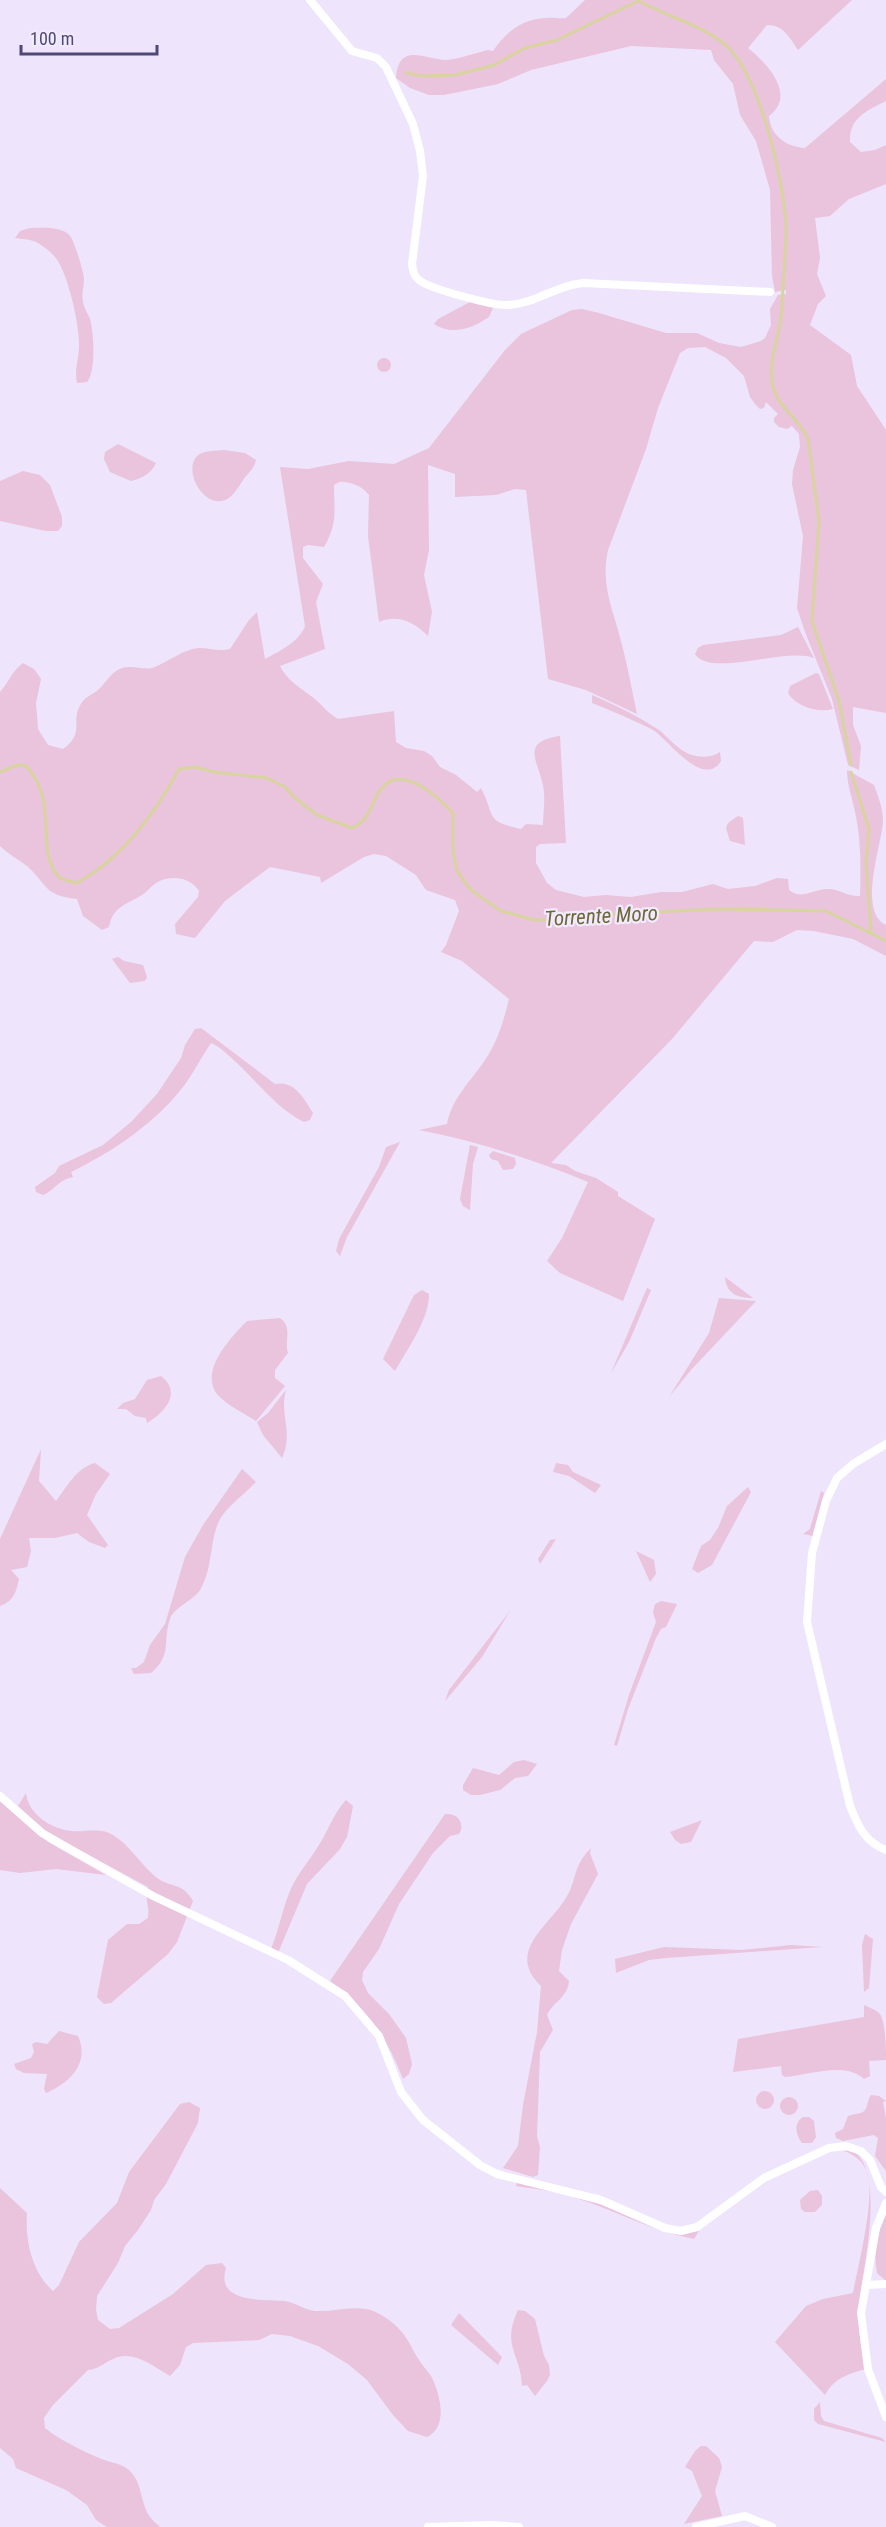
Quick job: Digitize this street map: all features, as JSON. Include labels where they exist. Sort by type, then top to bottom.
[{"type":"street","points":[[310,0],[352,51],[377,58],[386,67],[413,124],[423,176],[412,264],[414,274],[427,285],[494,304],[509,305],[568,284],[583,283],[770,292]]},
{"type":"street","points":[[886,1444],[853,1464],[837,1478],[830,1491],[812,1553],[807,1622],[850,1806],[861,1832],[877,1847],[886,1850]]},
{"type":"street","points":[[0,1796],[42,1833],[153,1896],[288,1960],[345,1996],[379,2036],[400,2092],[423,2120],[480,2165],[496,2174],[601,2200],[665,2228],[681,2231],[697,2227],[764,2178],[828,2148],[846,2146],[861,2151],[870,2160],[881,2187],[886,2192]]},
{"type":"street","points":[[886,2203],[876,2228],[861,2313],[868,2369],[886,2417]]},
{"type":"street","points":[[866,2285],[886,2284]]},
{"type":"street","points":[[696,2527],[745,2516],[772,2527]]},
{"type":"street","points":[[428,2527],[491,2525],[519,2527]]},
{"type":"shaded area","points":[[585,0],[852,0],[798,50],[782,29],[767,25],[748,48],[763,62],[780,89],[777,108],[769,116],[772,129],[780,139],[798,147],[805,148],[886,79],[886,101],[860,116],[852,127],[850,142],[861,152],[875,150],[886,145],[886,184],[849,199],[830,216],[815,218],[820,258],[817,274],[826,296],[818,304],[810,325],[851,355],[857,386],[886,430],[886,713],[853,707],[853,725],[861,746],[859,770],[848,765],[832,699],[797,608],[803,536],[792,484],[793,470],[800,447],[799,434],[792,426],[787,429],[779,427],[774,422],[778,414],[766,402],[764,408],[760,409],[750,397],[744,376],[726,358],[705,347],[688,348],[680,353],[608,550],[606,576],[609,599],[637,714],[586,690],[548,679],[526,490],[515,489],[496,495],[455,497],[455,474],[428,465],[429,550],[424,575],[432,612],[428,636],[411,623],[399,619],[379,622],[368,536],[369,495],[355,485],[339,482],[334,485],[333,524],[324,547],[308,545],[303,547],[303,558],[323,584],[316,602],[325,649],[280,666],[294,683],[338,719],[394,711],[396,742],[406,748],[424,751],[432,756],[440,767],[456,775],[477,792],[481,788],[496,820],[521,829],[526,824],[543,825],[544,792],[535,749],[539,743],[560,736],[566,843],[540,844],[536,847],[536,863],[547,883],[556,890],[584,897],[606,895],[631,897],[661,892],[682,892],[713,884],[728,889],[755,886],[777,878],[788,879],[789,890],[793,893],[802,894],[830,889],[860,896],[858,832],[847,770],[874,785],[883,821],[872,892],[873,906],[878,918],[886,925],[886,956],[853,939],[814,931],[797,930],[773,942],[754,941],[672,1039],[551,1163],[566,1165],[575,1171],[596,1178],[618,1192],[618,1196],[655,1219],[623,1301],[560,1273],[547,1261],[562,1238],[588,1182],[505,1152],[419,1130],[447,1124],[453,1106],[493,1046],[509,999],[462,961],[441,952],[459,911],[455,900],[426,890],[416,875],[386,856],[374,854],[364,857],[321,883],[320,877],[270,867],[225,901],[195,938],[176,934],[175,924],[198,897],[199,891],[191,883],[180,878],[168,878],[156,883],[144,894],[117,910],[109,927],[102,930],[83,916],[77,899],[52,892],[27,866],[0,846],[0,692],[23,663],[34,669],[41,679],[36,703],[38,729],[48,745],[63,749],[74,737],[77,714],[83,701],[124,667],[147,669],[193,649],[230,649],[257,612],[265,659],[288,646],[302,632],[305,626],[280,467],[308,469],[349,461],[394,464],[429,448],[505,350],[521,334],[572,310],[582,309],[599,313],[666,333],[697,333],[719,343],[741,347],[765,338],[771,325],[770,309],[778,295],[786,294],[786,290],[775,292],[772,276],[770,190],[756,141],[740,115],[733,84],[714,60],[711,50],[631,46],[531,70],[498,84],[444,95],[429,95],[410,88],[396,78],[398,67],[408,56],[446,60],[488,50],[493,51],[509,32],[522,24],[537,19],[566,18]]},
{"type":"shaded area","points":[[30,228],[52,228],[66,233],[72,239],[84,279],[82,299],[90,319],[92,333],[93,361],[87,382],[77,383],[78,326],[69,287],[60,264],[38,243],[15,238],[20,231]]},
{"type":"shaded area","points":[[470,302],[493,308],[489,317],[476,324],[455,330],[441,328],[434,324],[438,319]]},
{"type":"shaded area","points":[[384,358],[389,360],[391,365],[389,370],[384,372],[379,370],[377,365],[379,360]]},
{"type":"shaded area","points":[[118,444],[156,463],[152,470],[139,479],[131,481],[110,472],[104,459],[105,452]]},
{"type":"shaded area","points":[[224,450],[245,453],[256,460],[229,498],[220,501],[212,500],[205,495],[194,480],[193,463],[197,456],[203,453]]},
{"type":"shaded area","points":[[23,471],[40,475],[50,485],[62,517],[62,526],[58,531],[46,531],[0,521],[0,481]]},
{"type":"shaded area","points":[[798,627],[814,658],[785,656],[716,663],[703,661],[695,654],[703,645],[781,635]]},
{"type":"shaded area","points":[[816,673],[819,674],[833,709],[808,708],[788,693],[790,686]]},
{"type":"shaded area","points":[[592,695],[651,725],[685,752],[705,757],[720,752],[721,761],[713,768],[705,769],[695,766],[653,730],[592,703]]},
{"type":"shaded area","points":[[738,816],[743,818],[745,845],[730,841],[726,828],[728,823]]},
{"type":"shaded area","points":[[118,957],[124,961],[143,965],[147,977],[145,981],[130,983],[112,959]]},
{"type":"shaded area","points":[[201,1028],[275,1084],[288,1085],[298,1092],[313,1113],[310,1120],[304,1122],[286,1110],[228,1055],[211,1043],[186,1083],[148,1123],[119,1145],[71,1172],[73,1177],[64,1180],[43,1195],[36,1192],[35,1187],[55,1173],[59,1166],[103,1145],[131,1122],[157,1094],[181,1058],[185,1045],[195,1029]]},
{"type":"shaded area","points":[[400,1142],[347,1237],[340,1256],[336,1251],[339,1239],[379,1167],[386,1147]]},
{"type":"shaded area","points":[[470,1145],[478,1147],[473,1164],[470,1210],[463,1206],[460,1199]]},
{"type":"shaded area","points":[[493,1151],[515,1158],[516,1164],[513,1169],[503,1170],[498,1161],[491,1159],[489,1155]]},
{"type":"shaded area","points":[[725,1277],[753,1298],[742,1297],[730,1291]]},
{"type":"shaded area","points":[[647,1288],[651,1290],[629,1342],[611,1373]]},
{"type":"shaded area","points":[[422,1290],[429,1294],[425,1314],[395,1371],[383,1359],[414,1295]]},
{"type":"shaded area","points":[[719,1298],[756,1301],[691,1370],[669,1397],[709,1333]]},
{"type":"shaded area","points":[[280,1318],[286,1325],[288,1353],[275,1370],[275,1378],[285,1386],[256,1421],[217,1394],[212,1385],[214,1365],[226,1345],[247,1321]]},
{"type":"shaded area","points":[[161,1376],[167,1382],[171,1396],[165,1408],[153,1419],[147,1423],[146,1418],[135,1416],[126,1409],[117,1409],[123,1403],[135,1399],[147,1380]]},
{"type":"shaded area","points":[[286,1390],[284,1407],[287,1440],[282,1458],[263,1435],[257,1422],[268,1413]]},
{"type":"shaded area","points":[[41,1449],[39,1481],[56,1501],[72,1479],[88,1465],[95,1463],[110,1474],[96,1494],[87,1515],[108,1545],[105,1548],[89,1542],[77,1533],[55,1538],[29,1538],[31,1551],[27,1567],[11,1570],[19,1579],[17,1588],[14,1596],[0,1606],[0,1539]]},
{"type":"shaded area","points":[[556,1463],[568,1465],[573,1472],[601,1485],[595,1493],[569,1476],[553,1472]]},
{"type":"shaded area","points":[[242,1469],[256,1482],[221,1517],[213,1540],[207,1573],[200,1590],[172,1615],[168,1627],[165,1654],[158,1666],[151,1673],[134,1674],[131,1668],[136,1668],[144,1662],[150,1645],[165,1624],[185,1557],[203,1525]]},
{"type":"shaded area","points":[[748,1487],[751,1492],[712,1565],[698,1573],[692,1569],[701,1546],[710,1540],[718,1528],[727,1506]]},
{"type":"shaded area","points":[[821,1491],[824,1493],[813,1536],[803,1534],[810,1529]]},
{"type":"shaded area","points":[[556,1539],[540,1564],[538,1559],[550,1540]]},
{"type":"shaded area","points":[[636,1551],[654,1560],[656,1574],[650,1582]]},
{"type":"shaded area","points":[[661,1601],[677,1604],[666,1627],[661,1629],[656,1638],[628,1709],[617,1746],[614,1745],[629,1695],[656,1622],[653,1612],[655,1604]]},
{"type":"shaded area","points":[[510,1611],[482,1657],[445,1701],[449,1690]]},
{"type":"shaded area","points":[[524,1760],[537,1764],[528,1776],[515,1778],[500,1790],[471,1795],[463,1790],[463,1785],[473,1768],[499,1775],[514,1762]]},
{"type":"shaded area","points":[[26,1793],[31,1808],[49,1824],[64,1830],[96,1830],[109,1833],[128,1847],[156,1877],[184,1890],[193,1901],[177,1942],[168,1954],[111,2003],[104,2004],[97,1997],[108,1940],[127,1924],[139,1924],[148,1918],[148,1887],[48,1833],[18,1806]]},
{"type":"shaded area","points":[[0,1799],[48,1842],[106,1875],[56,1869],[20,1873],[0,1870]]},
{"type":"shaded area","points":[[346,1800],[353,1806],[347,1837],[340,1849],[307,1884],[278,1953],[271,1949],[290,1891]]},
{"type":"shaded area","points":[[445,1814],[455,1816],[460,1820],[459,1834],[450,1836],[433,1853],[399,1904],[379,1949],[363,1972],[362,1980],[368,1993],[389,2014],[406,2038],[412,2064],[409,2074],[403,2079],[390,2050],[374,2024],[354,2001],[330,1981]]},
{"type":"shaded area","points":[[702,1820],[691,1842],[681,1844],[670,1832]]},
{"type":"shaded area","points":[[591,1848],[590,1853],[598,1874],[571,1924],[562,1950],[559,1971],[569,1981],[568,1987],[547,2015],[553,2030],[540,2052],[537,2136],[540,2147],[538,2175],[533,2177],[503,2168],[518,2146],[523,2105],[537,2032],[541,1986],[531,1974],[527,1962],[528,1951],[540,1931],[564,1901],[580,1862]]},
{"type":"shaded area","points":[[865,1934],[873,1939],[869,1988],[864,1992],[862,1945]]},
{"type":"shaded area","points":[[791,1945],[822,1947],[649,1960],[616,1973],[615,1959],[664,1947],[741,1950]]},
{"type":"shaded area","points":[[864,2005],[881,2015],[885,2034],[886,2060],[869,2061],[870,2076],[864,2079],[847,2071],[826,2070],[785,2077],[782,2075],[781,2066],[733,2072],[738,2039],[864,2017]]},
{"type":"shaded area","points":[[59,2031],[78,2036],[81,2055],[76,2071],[70,2078],[46,2093],[44,2089],[47,2074],[24,2073],[16,2069],[14,2064],[31,2058],[34,2052],[32,2044],[36,2042],[47,2044]]},
{"type":"shaded area","points":[[765,2091],[773,2096],[774,2100],[769,2108],[765,2109],[757,2104],[756,2100],[761,2092]]},
{"type":"shaded area","points":[[871,2095],[879,2096],[886,2101],[883,2102],[886,2119],[886,2171],[875,2156],[878,2138],[874,2135],[843,2141],[836,2138],[835,2133],[843,2129],[848,2116],[865,2111]]},
{"type":"shaded area","points":[[789,2097],[795,2100],[798,2106],[795,2112],[789,2115],[783,2112],[780,2106],[783,2100]]},
{"type":"shaded area","points":[[189,2102],[200,2108],[198,2123],[166,2184],[154,2200],[151,2210],[125,2246],[118,2263],[97,2296],[98,2320],[110,2329],[119,2328],[173,2294],[206,2265],[222,2263],[226,2268],[224,2280],[227,2288],[234,2294],[254,2299],[285,2301],[315,2311],[366,2309],[389,2320],[403,2333],[431,2376],[441,2409],[440,2418],[434,2432],[427,2437],[408,2431],[367,2380],[348,2364],[318,2346],[290,2336],[272,2334],[259,2340],[193,2343],[186,2347],[180,2365],[170,2376],[143,2360],[121,2356],[88,2370],[53,2405],[44,2418],[45,2428],[57,2437],[129,2470],[137,2481],[147,2511],[160,2527],[107,2527],[96,2520],[87,2505],[66,2490],[16,2468],[13,2459],[0,2448],[0,2188],[27,2213],[27,2234],[31,2255],[40,2275],[53,2291],[59,2285],[79,2242],[117,2203],[129,2172],[180,2104]]},
{"type":"shaded area","points":[[803,2117],[809,2117],[814,2121],[816,2137],[812,2143],[802,2143],[798,2136],[796,2129]]},
{"type":"shaded area","points":[[850,2150],[861,2159],[864,2166],[844,2151]]},
{"type":"shaded area","points":[[517,2182],[582,2197],[669,2231],[700,2229],[694,2239],[679,2236],[571,2197],[516,2186]]},
{"type":"shaded area","points":[[869,2186],[869,2238],[859,2315],[866,2369],[837,2381],[825,2395],[775,2342],[806,2306],[823,2299],[853,2293],[868,2214]]},
{"type":"shaded area","points":[[818,2190],[822,2196],[822,2205],[815,2212],[805,2212],[801,2209],[800,2200],[810,2191]]},
{"type":"shaded area","points":[[886,2215],[886,2281],[877,2273],[875,2258],[878,2236]]},
{"type":"shaded area","points":[[518,2310],[525,2311],[535,2319],[544,2356],[549,2365],[550,2375],[535,2396],[527,2385],[522,2386],[519,2365],[513,2350],[511,2333]]},
{"type":"shaded area","points":[[459,2313],[502,2357],[498,2365],[451,2325]]},
{"type":"shaded area","points":[[820,2402],[821,2416],[824,2421],[882,2438],[886,2442],[818,2424],[814,2420],[814,2409]]},
{"type":"shaded area","points":[[701,2446],[706,2446],[719,2458],[722,2467],[715,2491],[722,2516],[684,2524],[702,2496],[692,2471],[685,2467]]},
{"type":"waterway","points":[[637,0],[702,30],[722,42],[735,56],[747,76],[768,129],[781,184],[786,228],[781,316],[772,363],[772,382],[778,399],[808,439],[819,521],[812,621],[839,701],[851,765]]},
{"type":"waterway","points":[[407,73],[422,76],[455,75],[494,65],[525,48],[557,40],[638,1]]},
{"type":"waterway","name":"Torrente Moro","points":[[0,772],[17,765],[26,766],[36,780],[45,810],[48,854],[52,866],[59,877],[77,883],[109,861],[136,834],[170,786],[179,769],[195,767],[214,772],[267,778],[285,787],[317,815],[352,828],[367,816],[382,788],[390,781],[400,779],[410,781],[430,792],[453,813],[453,851],[457,871],[471,890],[501,911],[534,920],[571,920],[614,914],[718,909],[826,911],[886,941]]},
{"type":"waterway","points":[[851,772],[869,829],[866,863],[871,932]]}]
